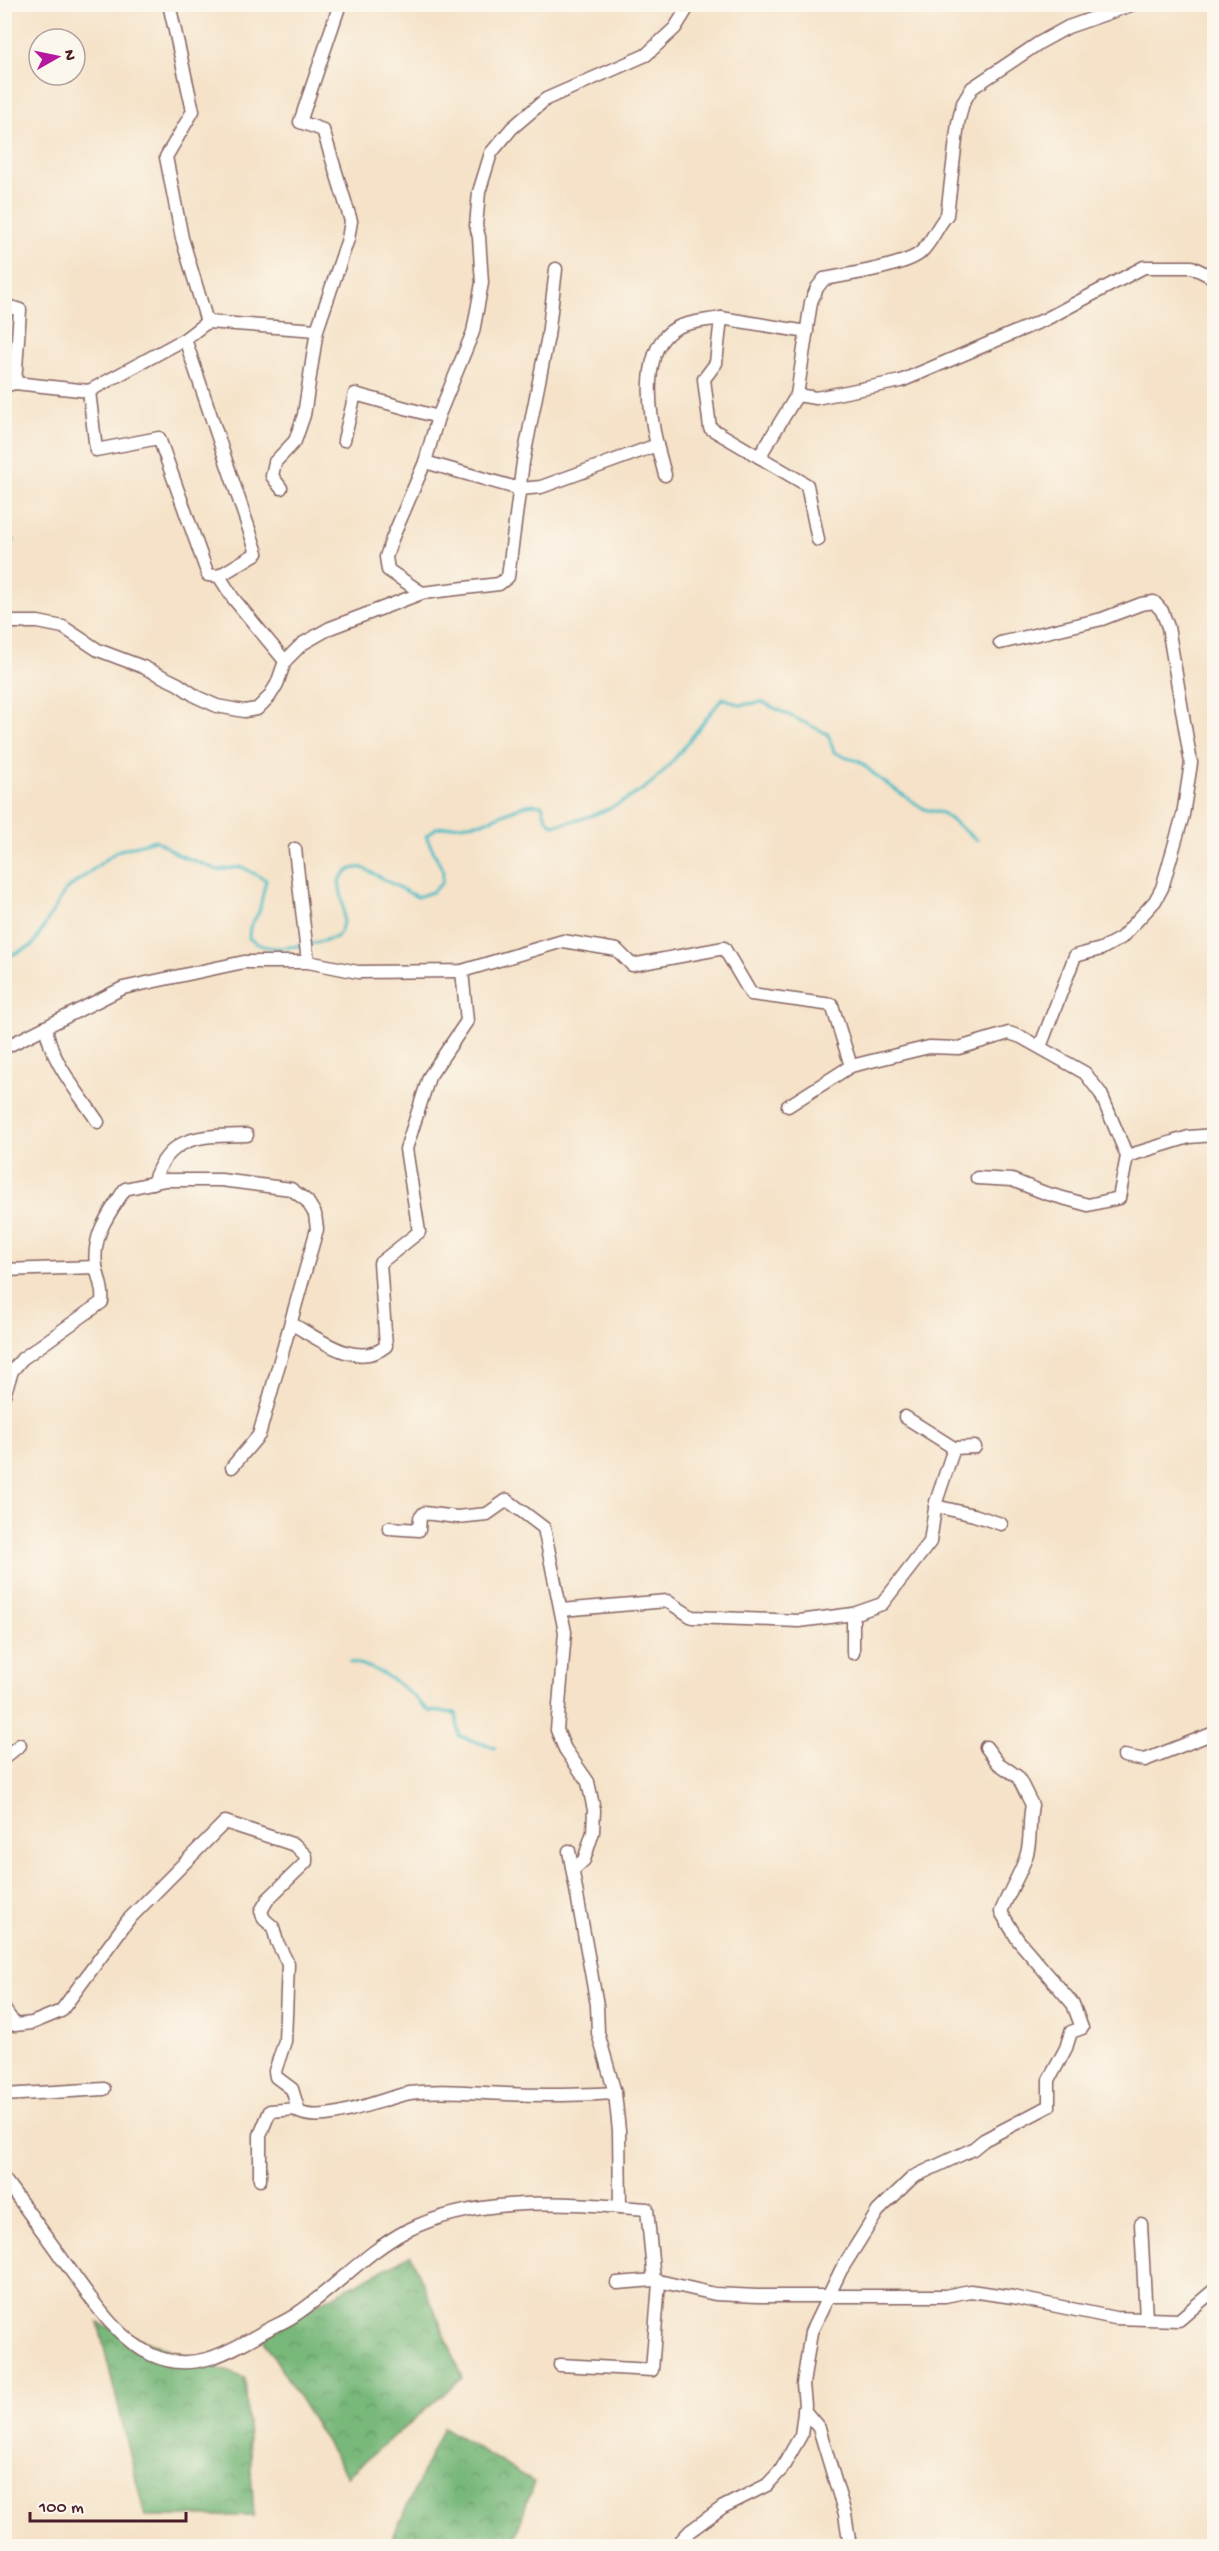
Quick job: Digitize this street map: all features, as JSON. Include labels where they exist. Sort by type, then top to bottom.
[{"type":"street","points":[[169,4],[193,111],[166,157],[182,238],[207,322]]},
{"type":"street","points":[[281,488],[272,476],[275,462],[295,441],[304,415],[317,330],[348,239],[351,221],[323,130],[300,122],[340,4]]},
{"type":"street","points":[[422,593],[388,570],[386,558],[425,462],[438,417],[473,332],[482,283],[479,237],[476,226],[479,192],[491,153],[512,128],[546,99],[646,55],[675,28],[690,4]]},
{"type":"street","points":[[759,457],[797,395],[811,302],[817,288],[824,279],[912,258],[920,253],[947,215],[958,123],[963,103],[972,87],[1039,43],[1068,27],[1134,4]]},
{"type":"street","points":[[797,395],[816,398],[901,381],[1046,319],[1144,267],[1192,267],[1215,278]]},
{"type":"street","points":[[4,622],[38,622],[63,627],[98,650],[143,667],[178,684],[197,697],[217,706],[244,711],[257,709],[269,697],[277,684],[285,661],[302,644],[330,628],[422,593],[499,584],[507,578],[520,489],[548,336],[556,269]]},
{"type":"street","points":[[4,305],[20,310],[10,385],[89,391],[185,339],[207,322],[317,330]]},
{"type":"street","points":[[665,475],[650,418],[653,358],[662,339],[674,329],[690,323],[721,318],[807,332]]},
{"type":"street","points":[[721,318],[716,363],[704,380],[710,428],[807,485],[818,540]]},
{"type":"street","points":[[89,391],[96,450],[159,438],[208,575],[219,576],[257,553],[185,339]]},
{"type":"street","points":[[344,440],[355,394],[438,417]]},
{"type":"street","points":[[425,462],[520,489],[541,487],[657,445]]},
{"type":"street","points":[[219,576],[233,598],[285,661]]},
{"type":"street","points":[[1000,643],[1102,619],[1142,604],[1154,602],[1162,610],[1168,627],[1191,763],[1183,815],[1162,888],[1155,901],[1121,938],[1101,949],[1075,956],[1040,1047]]},
{"type":"street","points":[[295,849],[308,956]]},
{"type":"street","points":[[4,1048],[123,988],[244,962],[308,956],[358,972],[462,970],[563,941],[617,950],[632,964],[724,948],[751,994],[832,1005],[851,1066]]},
{"type":"street","points":[[292,1324],[350,1355],[380,1351],[386,1346],[380,1263],[419,1232],[406,1149],[429,1077],[467,1021],[462,970]]},
{"type":"street","points":[[46,1027],[47,1037],[57,1059],[98,1122]]},
{"type":"street","points":[[788,1106],[851,1066],[929,1047],[959,1048],[1009,1033],[1040,1047],[1085,1073],[1101,1094],[1127,1156],[1119,1198],[1088,1205],[1045,1193],[1012,1180],[977,1178]]},
{"type":"street","points":[[153,1183],[159,1165],[177,1146],[201,1136],[248,1135]]},
{"type":"street","points":[[1127,1156],[1189,1137],[1215,1135]]},
{"type":"street","points":[[4,1395],[12,1371],[21,1359],[102,1302],[104,1291],[96,1267],[95,1250],[98,1231],[125,1189],[165,1180],[247,1183],[291,1189],[307,1201],[315,1214],[316,1229],[260,1435],[232,1467]]},
{"type":"street","points":[[4,1270],[96,1267]]},
{"type":"street","points":[[905,1418],[954,1448],[975,1447]]},
{"type":"street","points":[[561,1610],[667,1601],[692,1617],[799,1621],[853,1614],[882,1604],[930,1542],[935,1506],[954,1448]]},
{"type":"street","points":[[389,1528],[419,1530],[420,1518],[424,1513],[457,1517],[487,1514],[507,1500],[544,1528],[565,1632],[556,1730],[565,1749],[588,1782],[594,1810],[593,1832],[584,1860],[573,1870]]},
{"type":"street","points":[[935,1506],[1001,1524]]},
{"type":"street","points":[[853,1614],[853,1653]]},
{"type":"street","points":[[1124,1756],[1145,1760],[1215,1733]]},
{"type":"street","points":[[4,1758],[20,1744]]},
{"type":"street","points":[[675,2547],[690,2531],[723,2507],[767,2485],[781,2470],[801,2435],[804,2410],[803,2384],[811,2332],[827,2296],[878,2211],[913,2177],[973,2149],[984,2140],[1049,2106],[1049,2080],[1066,2048],[1071,2032],[1082,2028],[1073,2004],[1018,1940],[1001,1912],[1026,1858],[1032,1806],[1018,1778],[998,1763],[986,1747]]},
{"type":"street","points":[[4,2009],[15,2025],[32,2023],[61,2011],[128,1920],[217,1827],[225,1822],[233,1823],[295,1845],[306,1856],[306,1862],[268,1899],[261,1911],[264,1919],[273,1927],[277,1942],[288,1964],[285,2041],[275,2071],[276,2076],[292,2090],[297,2109],[303,2114],[336,2113],[416,2093],[615,2093]]},
{"type":"street","points":[[569,1851],[597,2005],[598,2033],[615,2093],[619,2132],[620,2207]]},
{"type":"street","points":[[4,2095],[104,2089]]},
{"type":"street","points":[[260,2180],[260,2135],[270,2111],[297,2109]]},
{"type":"street","points":[[4,2179],[104,2315],[137,2345],[152,2355],[179,2363],[210,2359],[236,2348],[298,2314],[363,2260],[406,2231],[431,2222],[460,2213],[525,2204],[567,2203],[647,2209],[657,2282],[652,2370],[560,2365]]},
{"type":"street","points":[[1141,2224],[1146,2318]]},
{"type":"street","points":[[617,2283],[657,2282],[715,2294],[945,2296],[970,2291],[1013,2297],[1115,2318],[1179,2320],[1215,2290]]},
{"type":"street","points":[[804,2410],[819,2428],[845,2514],[850,2547]]},
{"type":"green space","points":[[411,2255],[463,2378],[347,2476],[260,2334]]},
{"type":"green space","points":[[98,2323],[245,2378],[254,2516],[145,2516]]},
{"type":"green space","points":[[443,2427],[534,2482],[512,2546],[389,2546]]},
{"type":"waterway","points":[[4,529],[14,541]]},
{"type":"waterway","points":[[310,944],[337,937],[341,930],[344,910],[339,882],[349,871],[363,868],[417,897],[432,892],[442,883],[443,871],[426,836],[436,828],[484,822],[532,804],[542,805],[546,818],[553,825],[582,819],[611,808],[638,793],[661,774],[723,698],[740,705],[762,702],[828,734],[834,752],[859,761],[881,780],[924,809],[942,813],[977,840]]},
{"type":"waterway","points":[[4,958],[32,946],[66,890],[117,851],[155,840],[179,855],[218,870],[242,867],[266,880],[259,912],[250,927],[249,938],[268,947],[303,945]]},
{"type":"waterway","points":[[350,1662],[384,1674],[429,1711],[456,1713],[459,1736],[495,1748]]}]
